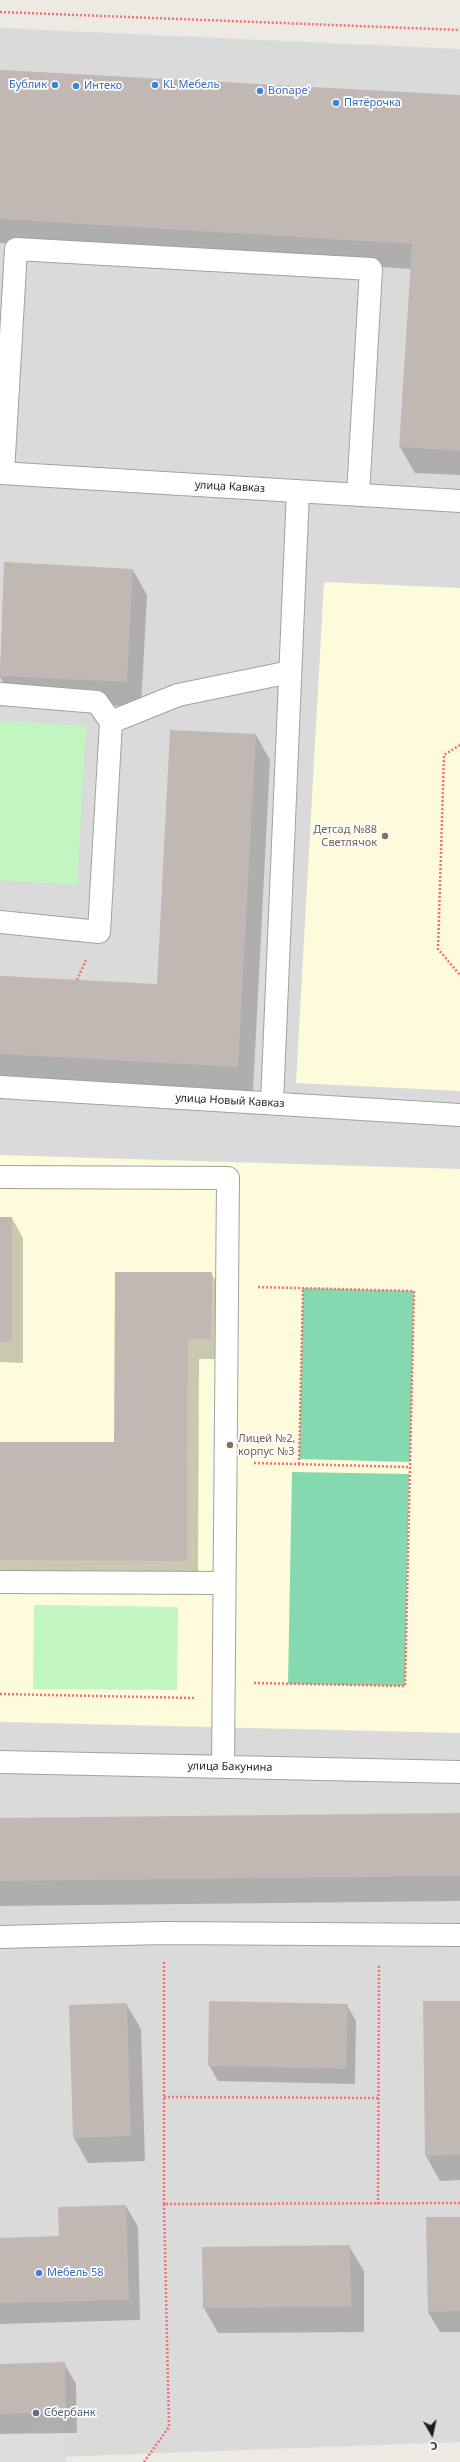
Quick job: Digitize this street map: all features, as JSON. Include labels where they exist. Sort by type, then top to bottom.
[{"type":"street","points":[[2,473],[16,249],[371,269],[358,495]]},
{"type":"street","name":"улица Кавказ","points":[[2,473],[460,501]]},
{"type":"street","points":[[272,1103],[298,491]]},
{"type":"street","points":[[111,722],[178,695],[290,672]]},
{"type":"street","points":[[0,694],[97,702],[111,722],[99,932],[0,922]]},
{"type":"street","name":"улица Новый Кавказ","points":[[0,1087],[460,1115]]},
{"type":"street","points":[[0,1177],[228,1178],[223,1767]]},
{"type":"street","points":[[0,1582],[224,1583]]},
{"type":"street","name":"улица Бакунина","points":[[0,1762],[460,1772]]},
{"type":"street","points":[[0,1937],[164,1934],[460,1935]]},
{"type":"path","points":[[0,12],[460,30]]},
{"type":"path","points":[[460,745],[444,755],[438,949],[460,975]]},
{"type":"path","points":[[0,1694],[223,1691],[405,1686],[414,1291],[227,1286]]},
{"type":"path","points":[[299,1464],[303,1288]]},
{"type":"path","points":[[225,1462],[410,1467]]},
{"type":"path","points":[[144,2462],[169,2427],[164,2204],[164,1934]]},
{"type":"path","points":[[378,2204],[379,1934]]},
{"type":"path","points":[[164,2098],[379,2098]]},
{"type":"path","points":[[164,2204],[460,2203]]},
{"type":"shaded area","points":[[0,28],[460,49],[460,2442],[0,2459]]},
{"type":"shaded area","name":"Детсад №88 Светлячок","points":[[324,582],[460,588],[460,1091],[296,1083]]},
{"type":"shaded area","name":"Лицей №2, корпус №3","points":[[0,1155],[460,1169],[460,1733],[0,1722]]},
{"type":"shaded area","points":[[65,2429],[66,2462],[0,2462],[0,2430]]},
{"type":"green space","points":[[0,721],[86,726],[77,885],[0,880]]},
{"type":"green space","points":[[303,1288],[414,1291],[410,1462],[299,1459]]},
{"type":"green space","points":[[292,1472],[409,1474],[405,1686],[288,1684]]},
{"type":"green space","points":[[34,1605],[178,1607],[177,1690],[33,1689]]},
{"type":"building","points":[[0,70],[460,95],[460,451],[399,447],[412,244],[0,219]]},
{"type":"building","points":[[4,562],[133,569],[127,682],[0,676]]},
{"type":"building","points":[[170,730],[256,734],[238,1067],[0,1054],[0,976],[157,984]]},
{"type":"building","points":[[0,1217],[12,1217],[12,1342],[0,1342]]},
{"type":"building","points":[[115,1272],[212,1272],[211,1339],[188,1339],[187,1561],[0,1560],[0,1442],[114,1442]]},
{"type":"building","points":[[460,1813],[460,1876],[0,1881],[0,1818]]},
{"type":"building","points":[[209,2001],[348,2004],[346,2069],[208,2066]]},
{"type":"building","points":[[423,2001],[460,2001],[460,2155],[425,2156]]},
{"type":"building","points":[[127,2003],[131,2136],[73,2138],[69,2005]]},
{"type":"building","points":[[126,2205],[129,2300],[0,2303],[0,2238],[59,2236],[58,2207]]},
{"type":"building","points":[[426,2217],[460,2217],[460,2311],[428,2312]]},
{"type":"building","points":[[350,2245],[351,2307],[203,2308],[202,2247]]},
{"type":"building","points":[[65,2362],[66,2412],[0,2414],[0,2364]]},
{"type":"place","name":"Бублик","points":[[55,85]]},
{"type":"place","name":"KL Мебель","points":[[155,85]]},
{"type":"place","name":"Интеко","points":[[76,86]]},
{"type":"place","name":"Bonape'","points":[[260,91]]},
{"type":"place","name":"Пятёрочка","points":[[336,103]]},
{"type":"place","name":"Детсад №88 Светлячок","points":[[385,836]]},
{"type":"place","name":"Лицей №2, корпус №3","points":[[230,1445]]},
{"type":"place","name":"Мебель 58","points":[[39,2273]]},
{"type":"place","name":"Сбербанк","points":[[36,2413]]}]
